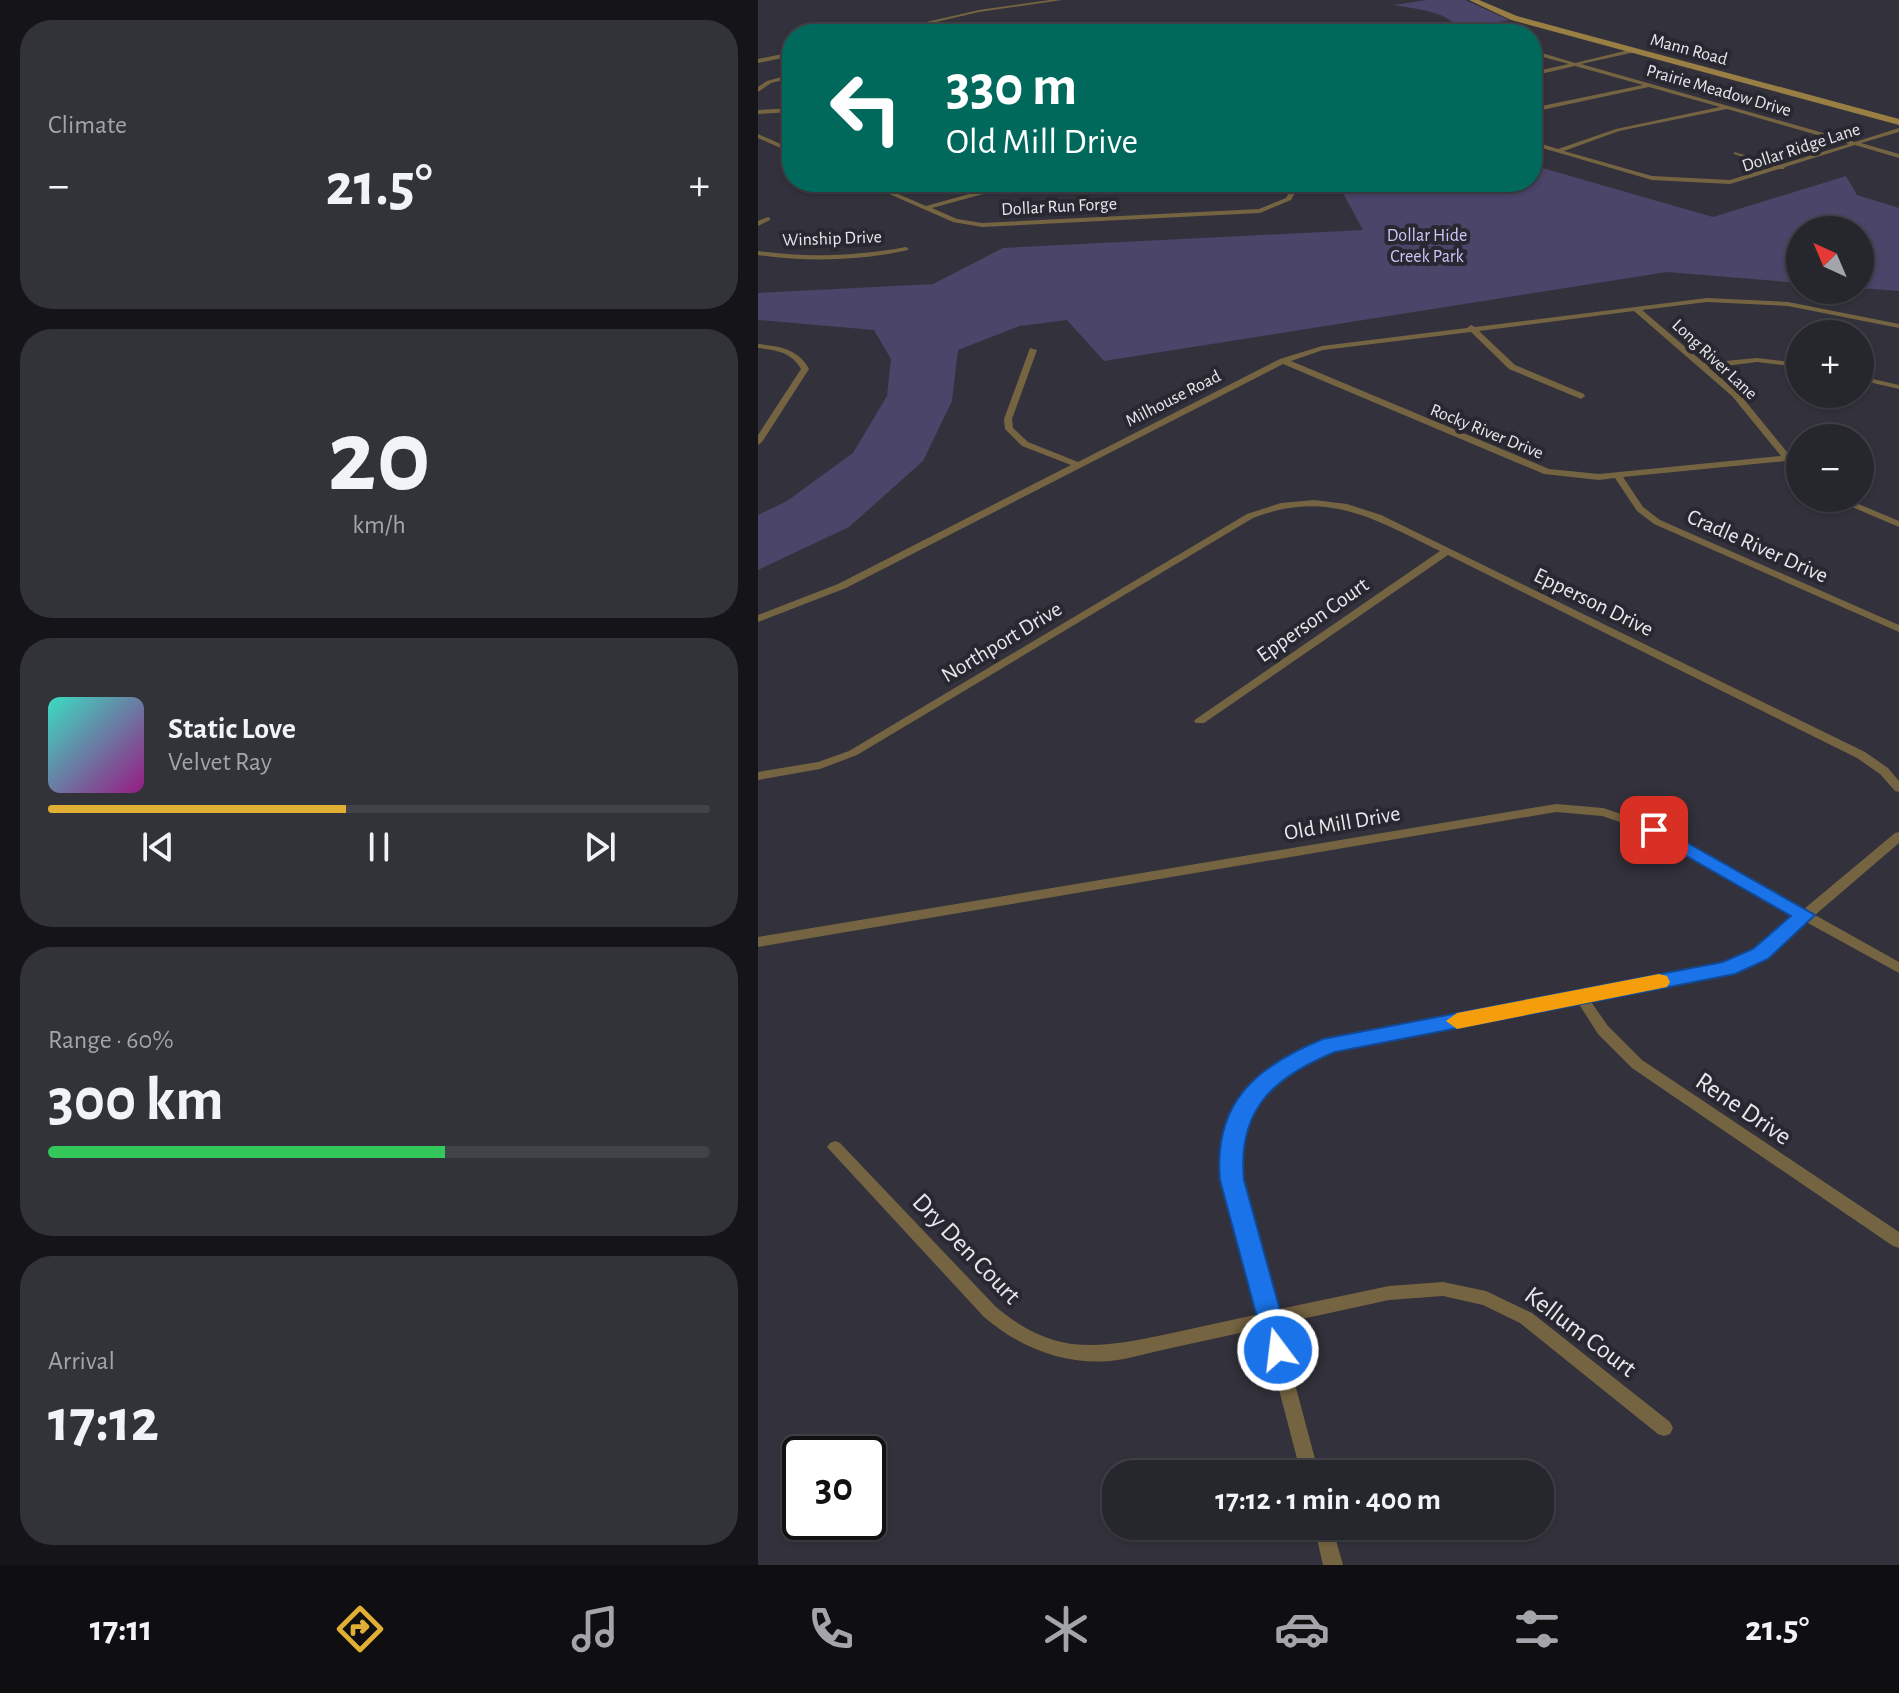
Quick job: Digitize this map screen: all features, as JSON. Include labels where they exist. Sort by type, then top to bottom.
[{"type":"main road","name":"Mann Road","points":[[1473,0],[1500,13],[1538,24]]},
{"type":"main road","name":"Mann Road","points":[[1542,25],[1899,122]]},
{"type":"street","points":[[921,24],[979,11],[1060,0]]},
{"type":"street","points":[[1542,72],[1633,51]]},
{"type":"street","name":"Prairie Meadow Drive","points":[[1542,55],[1899,156]]},
{"type":"street","points":[[758,61],[782,56]]},
{"type":"street","points":[[758,90],[769,82],[782,79]]},
{"type":"street","points":[[1542,108],[1650,85]]},
{"type":"street","points":[[1557,151],[1618,130],[1728,107]]},
{"type":"street","points":[[758,112],[782,111]]},
{"type":"street","name":"Dollar Ridge Lane","points":[[1542,146],[1652,178],[1710,182],[1744,180],[1899,130]]},
{"type":"street","points":[[758,136],[782,146]]},
{"type":"street","points":[[1736,153],[1783,168]]},
{"type":"street","name":"Dollar Run Forge","points":[[888,192],[966,224],[1002,226],[1247,213],[1282,204],[1292,192]]},
{"type":"street","points":[[926,208],[984,192]]},
{"type":"street","points":[[758,224],[768,219]]},
{"type":"street","name":"Winship Drive","points":[[758,253],[814,257],[883,254],[906,249]]},
{"type":"street","name":"Milhouse Road","points":[[758,619],[842,586],[1283,361],[1351,343],[1707,300],[1753,301],[1899,326]]},
{"type":"street","name":"Long River Lane","points":[[1635,308],[1735,394],[1786,457]]},
{"type":"street","points":[[1471,327],[1512,367],[1581,396]]},
{"type":"street","points":[[758,346],[792,354],[803,363],[803,376],[758,442]]},
{"type":"street","points":[[1033,350],[1008,419],[1009,429],[1025,444],[1078,465]]},
{"type":"street","points":[[1703,366],[1757,360],[1786,363]]},
{"type":"street","name":"Rocky River Drive","points":[[1283,361],[1529,467],[1572,476],[1618,476],[1786,458]]},
{"type":"street","points":[[1874,381],[1899,387]]},
{"type":"street","name":"Cradle River Drive","points":[[1618,476],[1640,509],[1657,522],[1899,629]]},
{"type":"street","name":"Epperson Drive","points":[[1255,514],[1301,504],[1348,507],[1368,512],[1861,755],[1884,771],[1899,788]]},
{"type":"street","points":[[1870,512],[1899,524]]},
{"type":"street","name":"Northport Drive","points":[[758,776],[820,765],[853,753],[1255,514]]},
{"type":"street","name":"Epperson Court","points":[[1200,721],[1447,551]]},
{"type":"street","name":"Old Mill Drive","points":[[758,942],[1556,808],[1603,812],[1648,827],[1899,968]]},
{"type":"street","points":[[1306,1460],[1232,1180],[1230,1156],[1235,1127],[1259,1087],[1291,1061],[1331,1045],[1728,968],[1760,954],[1899,836]]},
{"type":"street","name":"Rene Drive","points":[[1581,997],[1603,1030],[1637,1064],[1899,1241]]},
{"type":"street","name":"Dry Den Court","points":[[835,1147],[990,1312],[1012,1331],[1039,1344],[1069,1352],[1113,1353],[1270,1319]]},
{"type":"street","name":"Kellum Court","points":[[1270,1319],[1410,1289],[1443,1289],[1475,1295],[1507,1306],[1535,1323],[1664,1428]]},
{"type":"street","points":[[1327,1540],[1333,1565]]},
{"type":"green space","points":[[1427,0],[1465,0],[1509,20],[1489,24],[1455,24],[1440,15],[1394,5]]},
{"type":"green space","name":"Dollar Hide Creek Park","points":[[1542,168],[1713,217],[1846,176],[1857,195],[1899,208],[1899,291],[1874,289],[1874,216],[1786,216],[1786,282],[1667,272],[1104,361],[1067,320],[1019,326],[958,350],[952,401],[923,461],[849,527],[758,570],[758,515],[787,501],[853,453],[887,396],[891,359],[874,330],[758,320],[758,293],[933,284],[1003,248],[1363,230],[1342,192],[1542,192]]},
{"type":"slow traffic","points":[[1457,1021],[1659,982]]},
{"type":"route","points":[[1278,1350],[1232,1180],[1230,1156],[1235,1127],[1245,1106],[1271,1075],[1291,1061],[1331,1045],[1728,968],[1760,954],[1805,915],[1654,830]]}]
